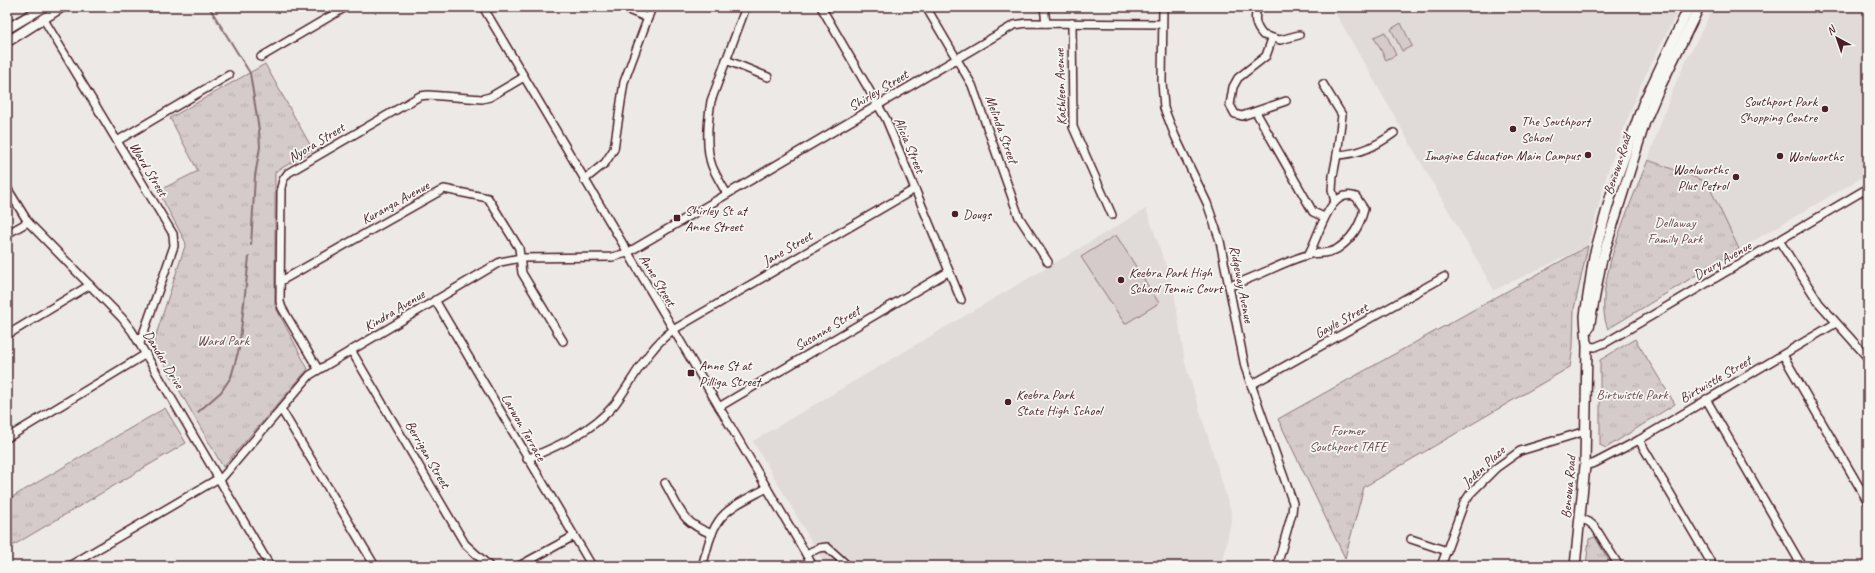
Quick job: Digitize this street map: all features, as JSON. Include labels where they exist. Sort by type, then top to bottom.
[{"type":"main road","points":[[7,29],[41,11],[62,7]]},
{"type":"main road","name":"Benowa Road","points":[[1574,566],[1585,466],[1587,342],[1585,316],[1593,263],[1611,195],[1647,94],[1689,7]]},
{"type":"main road","name":"Benowa Road","points":[[1587,342],[1601,263],[1646,122],[1658,91],[1699,7]]},
{"type":"main road","points":[[7,42],[41,11]]},
{"type":"street","points":[[261,57],[346,7]]},
{"type":"street","name":"Anne Street","points":[[483,7],[813,566]]},
{"type":"street","points":[[621,7],[648,18]]},
{"type":"street","points":[[584,180],[604,163],[614,149],[624,82],[652,7]]},
{"type":"street","points":[[727,194],[712,165],[709,129],[711,100],[746,7]]},
{"type":"street","name":"Alicia Street","points":[[821,7],[878,105],[915,189],[960,300]]},
{"type":"street","name":"Melinda Street","points":[[926,7],[957,58],[977,98],[1019,217],[1048,262]]},
{"type":"street","points":[[1044,7],[1046,23]]},
{"type":"street","name":"Ridgeway Avenue","points":[[1163,7],[1162,82],[1164,108],[1175,136],[1215,222],[1245,367],[1293,503],[1292,513],[1277,566]]},
{"type":"street","points":[[1257,7],[1255,18],[1258,29],[1263,35],[1272,39],[1286,40],[1299,35]]},
{"type":"street","name":"Ward Street","points":[[41,11],[173,234],[174,246],[140,343]]},
{"type":"street","name":"Shirley Street","points":[[627,253],[1014,25],[1027,23],[1162,24]]},
{"type":"street","name":"Kathleen Avenue","points":[[1072,23],[1072,127],[1112,215]]},
{"type":"street","points":[[1272,39],[1266,56],[1238,78],[1231,94],[1230,105],[1235,114],[1246,115],[1286,101]]},
{"type":"street","points":[[726,60],[768,77]]},
{"type":"street","points":[[117,141],[229,75]]},
{"type":"street","name":"Nyora Street","points":[[318,369],[282,308],[280,297],[281,188],[283,180],[288,173],[420,96],[428,95],[482,99],[490,97],[524,77]]},
{"type":"street","points":[[1323,84],[1342,115],[1332,190],[1335,202]]},
{"type":"street","points":[[1256,112],[1313,212],[1324,217]]},
{"type":"street","points":[[1337,155],[1348,155],[1365,150],[1394,133]]},
{"type":"street","name":"Dandar Drive","points":[[7,188],[28,222],[122,318],[140,343],[270,566]]},
{"type":"street","name":"Drury Avenue","points":[[1587,342],[1595,347],[1607,342],[1780,242],[1868,188]]},
{"type":"street","name":"Kuranga Avenue","points":[[281,281],[444,189],[488,198],[519,248],[522,273],[563,341]]},
{"type":"street","name":"Jane Street","points":[[527,459],[567,440],[600,420],[617,400],[651,352],[673,330],[915,189]]},
{"type":"street","points":[[1229,286],[1308,255],[1328,253],[1336,250],[1353,234],[1359,226],[1364,209],[1356,197],[1348,195],[1335,202],[1324,217],[1316,241],[1308,255]]},
{"type":"street","points":[[7,234],[28,222]]},
{"type":"street","points":[[1780,242],[1819,303],[1868,358]]},
{"type":"street","name":"Kindra Avenue","points":[[69,566],[220,479],[310,375],[318,369],[500,262],[520,258],[602,257],[627,253]]},
{"type":"street","name":"Susanne Street","points":[[719,407],[948,272]]},
{"type":"street","name":"Gayle Street","points":[[1251,385],[1444,277]]},
{"type":"street","points":[[7,335],[90,285]]},
{"type":"street","name":"Larwon Terrace","points":[[435,300],[527,459],[592,566]]},
{"type":"street","name":"Birtwistle Street","points":[[1585,466],[1595,463],[1639,440],[1836,323]]},
{"type":"street","name":"Berrigan Street","points":[[352,350],[465,544],[489,566]]},
{"type":"street","points":[[7,438],[146,354]]},
{"type":"street","points":[[1783,355],[1868,502]]},
{"type":"street","points":[[1706,399],[1802,566]]},
{"type":"street","points":[[281,409],[375,566]]},
{"type":"street","name":"Joden Place","points":[[1441,566],[1464,503],[1478,485],[1501,464],[1520,451],[1586,431]]},
{"type":"street","points":[[1639,440],[1713,566]]},
{"type":"street","points":[[665,483],[683,516],[695,527],[712,534]]},
{"type":"street","points":[[702,566],[712,534],[719,520],[728,511],[767,488]]},
{"type":"street","points":[[1580,518],[1589,522],[1595,527],[1619,566]]},
{"type":"street","points":[[519,566],[574,536]]},
{"type":"street","points":[[1411,539],[1447,551]]},
{"type":"street","points":[[806,554],[819,548],[827,547],[848,566]]},
{"type":"shaded area","name":"The Southport School","points":[[1332,7],[1680,7],[1640,86],[1607,173],[1588,246],[1494,290]]},
{"type":"shaded area","points":[[1714,7],[1868,7],[1868,174],[1739,249],[1707,182],[1648,160],[1671,94]]},
{"type":"shaded area","name":"Keebra Park State High School","points":[[1146,209],[1173,286],[1185,363],[1232,515],[1222,566],[826,566],[753,441]]},
{"type":"green space","points":[[1401,23],[1412,46],[1402,51],[1391,29]]},
{"type":"green space","points":[[1385,32],[1396,55],[1386,60],[1374,37]]},
{"type":"green space","name":"Ward Park","points":[[265,64],[313,150],[275,172],[275,306],[308,369],[223,467],[153,344],[186,243],[158,191],[198,171],[170,118]]},
{"type":"green space","name":"Dellaway Family Park","points":[[1648,160],[1707,182],[1739,249],[1608,329],[1604,312],[1605,291],[1609,268],[1624,220]]},
{"type":"green space","name":"Keebra Park High School Tennis Court","points":[[1116,235],[1159,303],[1125,324],[1081,257]]},
{"type":"green space","name":"Former Southport TAFE","points":[[1588,246],[1574,309],[1573,347],[1570,367],[1364,487],[1345,558],[1278,419]]},
{"type":"green space","name":"Birtwistle Park","points":[[1635,339],[1675,404],[1606,448],[1600,445],[1600,360]]},
{"type":"green space","points":[[165,408],[186,443],[7,549],[7,500]]},
{"type":"green space","points":[[1595,537],[1612,566],[1586,566],[1589,539]]},
{"type":"waterway","points":[[209,7],[250,73],[259,130],[260,147],[255,176],[251,245]]},
{"type":"waterway","points":[[198,412],[221,392],[231,377],[239,349],[249,257]]},
{"type":"place","name":"Southport Park Shopping Centre","points":[[1825,109]]},
{"type":"place","name":"The Southport School","points":[[1513,129]]},
{"type":"place","name":"Imagine Education Main Campus","points":[[1588,155]]},
{"type":"place","name":"Woolworths","points":[[1780,156]]},
{"type":"place","name":"Woolworths Plus Petrol","points":[[1736,177]]},
{"type":"place","name":"Dougs","points":[[955,214]]},
{"type":"place","name":"Shirley St at Anne Street","points":[[677,218]]},
{"type":"place","name":"Keebra Park High School Tennis Court","points":[[1121,280]]},
{"type":"place","name":"Anne St at Pilliga Street","points":[[691,373]]},
{"type":"place","name":"Keebra Park State High School","points":[[1008,402]]}]
